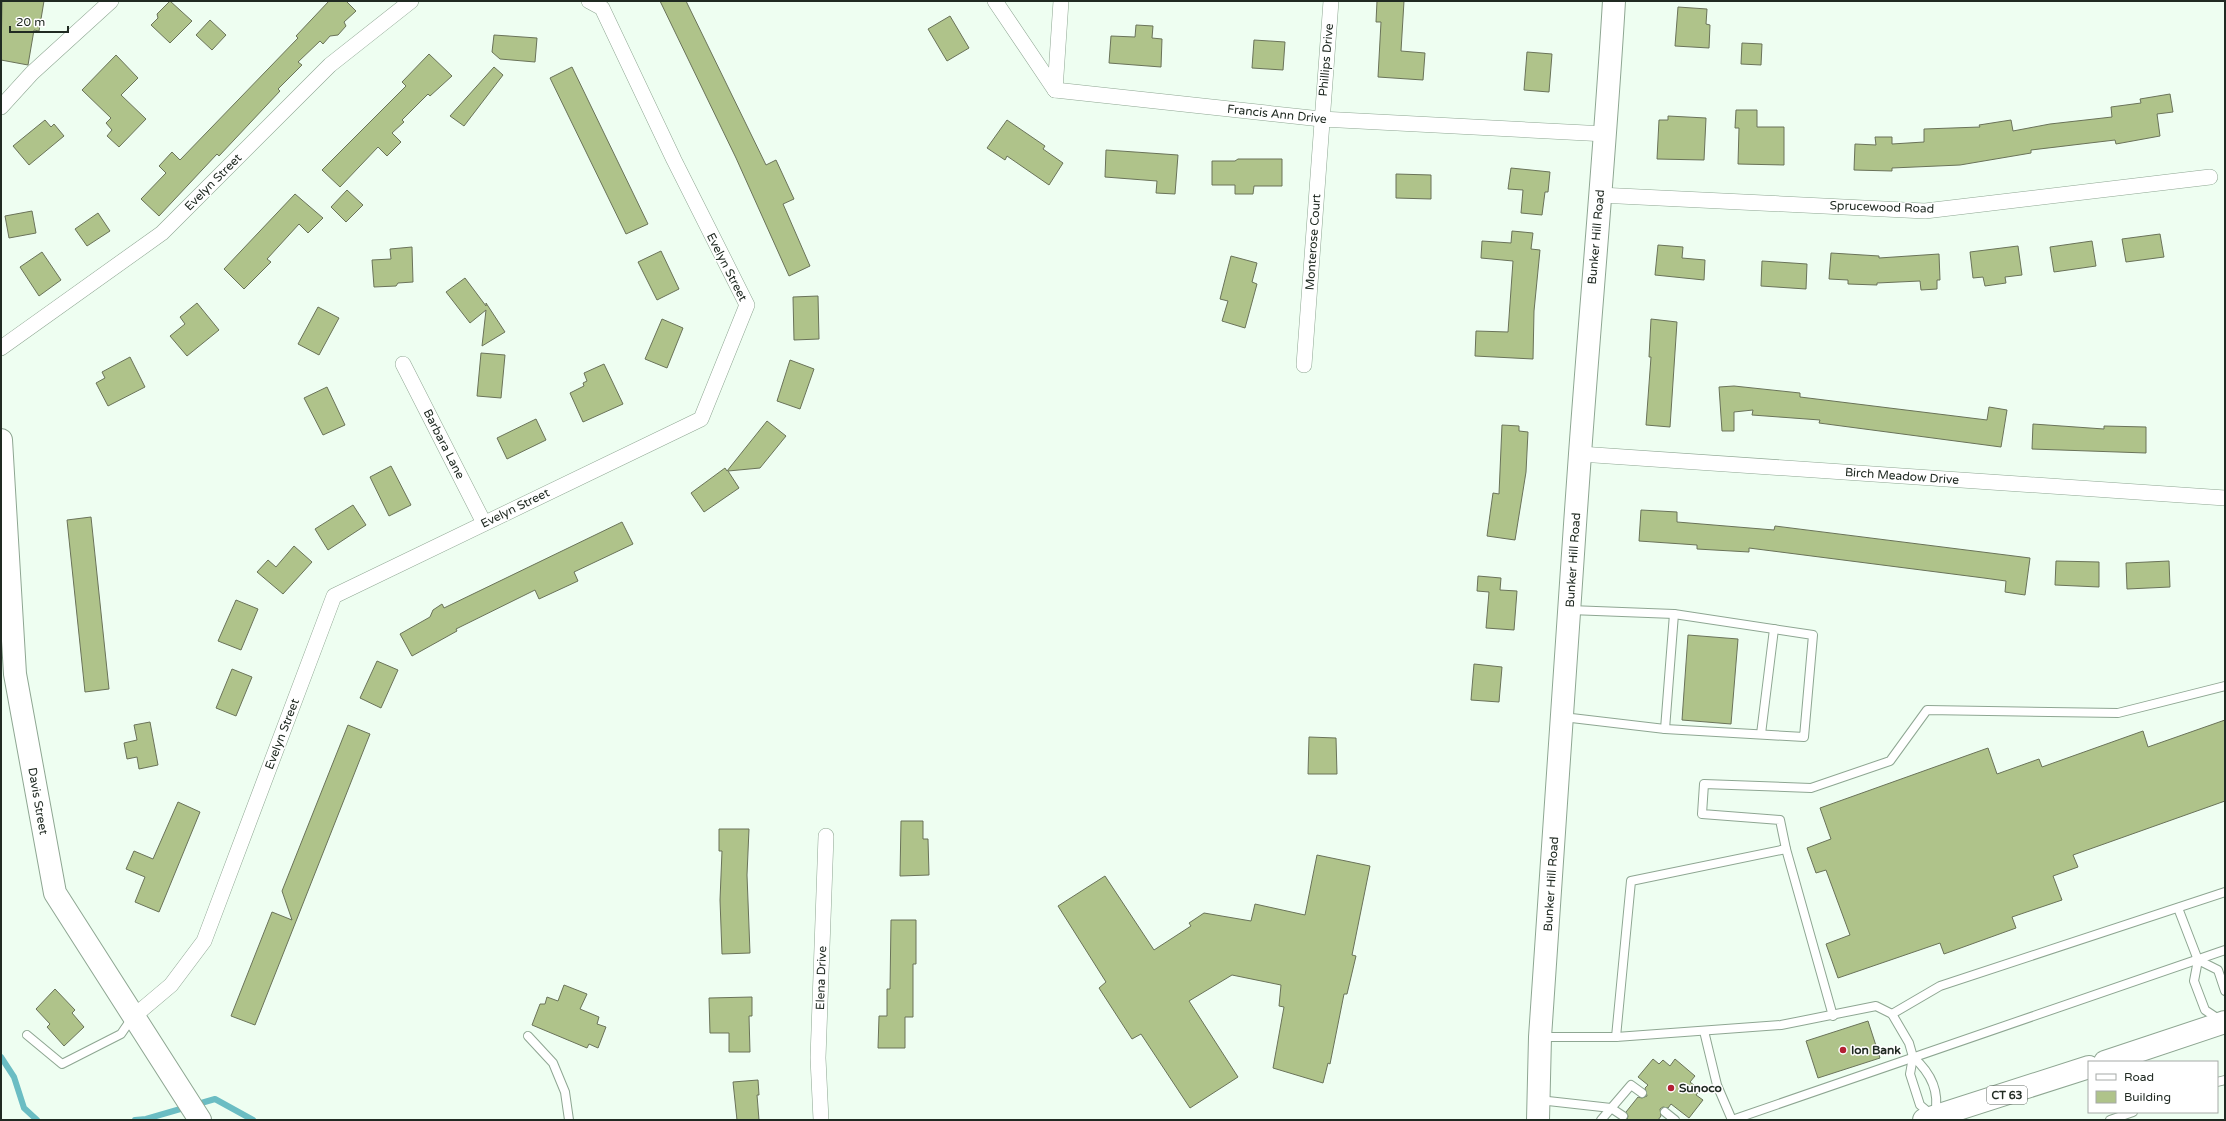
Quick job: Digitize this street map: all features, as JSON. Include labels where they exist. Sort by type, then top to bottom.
[{"type":"main road","name":"Bunker Hill Road","points":[[1538,1110],[1540,1037],[1569,610],[1599,195],[1606,134],[1614,1]]},
{"type":"main road","name":"Davis Street","points":[[1,440],[8,674],[55,893],[156,1054],[200,1120]]},
{"type":"main road","points":[[2108,1061],[2225,1022]]},
{"type":"main road","name":"CT 63","points":[[1929,1119],[2088,1067]]},
{"type":"street","points":[[1,107],[32,73],[112,1]]},
{"type":"street","name":"Evelyn Street","points":[[1,348],[162,233],[330,65],[411,1]]},
{"type":"street","name":"Evelyn Street","points":[[133,1017],[170,985],[204,941],[334,596],[701,419],[747,305],[674,160],[602,8],[589,1]]},
{"type":"street","points":[[995,1],[1055,90]]},
{"type":"street","points":[[1055,90],[1061,1]]},
{"type":"street","name":"Phillips Drive","points":[[1322,119],[1331,1]]},
{"type":"street","name":"Francis Ann Drive","points":[[1055,90],[1322,119],[1606,134]]},
{"type":"street","name":"Monterose Court","points":[[1304,365],[1322,119]]},
{"type":"street","name":"Sprucewood Road","points":[[1599,195],[1925,211],[2210,177]]},
{"type":"street","name":"Barbara Lane","points":[[403,364],[484,523]]},
{"type":"street","name":"Birch Meadow Drive","points":[[1580,454],[2225,498]]},
{"type":"street","name":"Elena Drive","points":[[821,1120],[818,1058],[826,836]]},
{"type":"lane","points":[[1562,717],[1665,729],[1804,737],[1813,635],[1674,614],[1569,610]]},
{"type":"lane","points":[[1665,729],[1674,614]]},
{"type":"lane","points":[[1761,734],[1774,629]]},
{"type":"lane","points":[[1833,1016],[1786,849],[1780,820],[1702,814],[1704,784],[1811,788],[1890,761],[1927,710],[2118,713],[2225,686]]},
{"type":"lane","points":[[1616,1037],[1631,881],[1786,849]]},
{"type":"lane","points":[[1892,1014],[1940,986],[2225,892]]},
{"type":"lane","points":[[2178,908],[2198,960],[2194,980],[2205,1010],[2225,1022]]},
{"type":"lane","points":[[1704,1031],[1717,1085],[1732,1120],[2225,950]]},
{"type":"lane","points":[[2198,960],[2218,970],[2225,991]]},
{"type":"lane","points":[[1540,1037],[1616,1037],[1781,1025],[1833,1016],[1876,1006],[1892,1014],[1909,1043],[1913,1057],[1910,1074],[1920,1105],[1929,1119]]},
{"type":"lane","points":[[27,1035],[62,1064],[120,1034],[133,1017]]},
{"type":"lane","points":[[528,1036],[553,1063],[565,1092],[569,1120]]},
{"type":"lane","points":[[1913,1057],[1927,1069],[1938,1101],[1929,1119]]},
{"type":"lane","points":[[1601,1120],[1631,1085],[1642,1093]]},
{"type":"lane","points":[[1538,1110],[1611,1108],[1623,1116]]},
{"type":"lane","points":[[1665,1112],[1675,1120]]},
{"type":"lane","points":[[2110,1120],[2130,1113]]},
{"type":"building","points":[[2,1],[44,1],[39,31],[34,30],[28,65],[1,60]]},
{"type":"building","points":[[170,1],[192,21],[170,43],[151,25],[158,18],[157,14]]},
{"type":"building","points":[[329,1],[346,1],[356,11],[344,22],[346,26],[338,35],[330,36],[323,44],[320,41],[298,62],[302,65],[278,89],[280,91],[219,156],[217,154],[159,216],[141,199],[166,173],[159,166],[172,152],[180,160],[298,38],[296,36]]},
{"type":"building","points":[[660,1],[686,1],[766,165],[776,160],[794,199],[783,204],[810,266],[789,276],[736,158]]},
{"type":"building","points":[[1377,1],[1404,1],[1401,51],[1425,53],[1423,80],[1378,77],[1381,22],[1376,22]]},
{"type":"building","points":[[1678,7],[1707,9],[1706,24],[1710,25],[1709,48],[1675,46]]},
{"type":"building","points":[[950,16],[969,48],[947,61],[928,29]]},
{"type":"building","points":[[210,20],[226,35],[212,50],[196,35]]},
{"type":"building","points":[[1136,25],[1153,26],[1152,38],[1162,39],[1161,67],[1109,63],[1111,36],[1135,37]]},
{"type":"building","points":[[494,35],[537,38],[535,62],[500,59],[492,52]]},
{"type":"building","points":[[1254,40],[1285,42],[1283,70],[1252,68]]},
{"type":"building","points":[[1742,43],[1762,44],[1761,65],[1741,64]]},
{"type":"building","points":[[1527,52],[1552,54],[1549,92],[1524,90]]},
{"type":"building","points":[[429,54],[452,76],[430,96],[428,94],[402,120],[404,122],[392,133],[401,142],[387,156],[378,147],[340,187],[322,170],[406,86],[402,82]]},
{"type":"building","points":[[116,55],[138,78],[121,95],[146,119],[119,147],[107,136],[112,130],[106,123],[111,118],[82,90]]},
{"type":"building","points":[[494,67],[503,75],[464,126],[450,116]]},
{"type":"building","points":[[572,67],[648,224],[626,234],[550,78]]},
{"type":"building","points":[[2170,94],[2173,112],[2157,114],[2160,136],[2116,144],[2115,140],[2031,150],[2031,153],[1960,165],[1892,168],[1892,171],[1854,170],[1855,144],[1876,145],[1875,137],[1892,137],[1892,144],[1924,142],[1924,129],[1980,127],[1979,125],[2011,120],[2013,131],[2050,124],[2112,117],[2111,107],[2141,103],[2140,99]]},
{"type":"building","points":[[1736,110],[1757,110],[1757,127],[1784,127],[1784,165],[1738,164],[1739,128],[1735,128]]},
{"type":"building","points":[[1668,116],[1706,118],[1704,160],[1657,159],[1659,120],[1668,120]]},
{"type":"building","points":[[45,120],[51,127],[54,124],[64,136],[29,165],[13,146]]},
{"type":"building","points":[[1007,120],[1045,146],[1043,149],[1063,163],[1049,185],[1007,156],[1005,160],[987,148]]},
{"type":"building","points":[[1106,150],[1178,155],[1175,194],[1156,193],[1157,181],[1105,177]]},
{"type":"building","points":[[1238,159],[1282,159],[1282,186],[1254,186],[1253,194],[1235,194],[1235,185],[1212,185],[1212,161],[1235,161]]},
{"type":"building","points":[[1511,168],[1550,172],[1548,192],[1545,192],[1542,215],[1521,213],[1523,190],[1508,189]]},
{"type":"building","points":[[1396,174],[1431,175],[1431,199],[1396,198]]},
{"type":"building","points":[[347,190],[363,205],[346,222],[331,207]]},
{"type":"building","points":[[295,194],[323,218],[308,233],[299,224],[267,259],[271,262],[244,289],[224,269]]},
{"type":"building","points":[[32,211],[36,233],[9,238],[5,216]]},
{"type":"building","points":[[98,213],[110,231],[87,246],[75,229]]},
{"type":"building","points":[[1512,231],[1533,233],[1531,249],[1540,250],[1534,311],[1533,359],[1475,356],[1476,331],[1508,332],[1513,261],[1481,258],[1482,241],[1511,243]]},
{"type":"building","points":[[2160,234],[2164,257],[2126,262],[2122,239]]},
{"type":"building","points":[[2092,241],[2096,266],[2054,272],[2050,247]]},
{"type":"building","points":[[1658,245],[1683,247],[1682,258],[1705,260],[1704,280],[1655,275]]},
{"type":"building","points":[[2018,246],[2022,275],[2005,277],[2006,283],[1985,286],[1983,277],[1973,278],[1970,252]]},
{"type":"building","points":[[412,247],[413,282],[398,283],[396,286],[374,287],[372,260],[391,259],[390,249]]},
{"type":"building","points":[[661,251],[679,289],[657,300],[638,262]]},
{"type":"building","points":[[42,252],[61,280],[39,296],[20,267]]},
{"type":"building","points":[[1831,253],[1879,256],[1879,258],[1939,254],[1940,280],[1937,280],[1937,289],[1921,290],[1920,281],[1877,283],[1877,285],[1848,284],[1848,280],[1829,279]]},
{"type":"building","points":[[1231,256],[1257,263],[1252,282],[1257,284],[1245,328],[1222,321],[1228,301],[1220,299]]},
{"type":"building","points":[[1762,261],[1807,264],[1806,289],[1761,286]]},
{"type":"building","points":[[465,278],[486,306],[486,303],[505,332],[482,346],[486,310],[470,323],[446,292]]},
{"type":"building","points":[[818,296],[819,339],[794,340],[793,297]]},
{"type":"building","points":[[197,303],[219,330],[187,356],[170,336],[185,324],[180,317]]},
{"type":"building","points":[[318,307],[339,318],[319,355],[298,344]]},
{"type":"building","points":[[662,319],[683,328],[667,368],[645,359]]},
{"type":"building","points":[[1651,319],[1677,322],[1670,427],[1646,425],[1651,357],[1649,357]]},
{"type":"building","points":[[481,353],[505,355],[501,398],[477,396]]},
{"type":"building","points":[[130,357],[145,387],[108,406],[96,383],[105,378],[102,372]]},
{"type":"building","points":[[790,360],[814,369],[800,409],[777,401]]},
{"type":"building","points":[[604,364],[623,404],[583,422],[570,393],[584,386],[583,383],[587,381],[584,373]]},
{"type":"building","points":[[1734,386],[1800,393],[1800,397],[1987,420],[1989,407],[2007,410],[2001,447],[1819,423],[1820,420],[1752,415],[1753,410],[1734,412],[1734,431],[1722,431],[1719,387]]},
{"type":"building","points":[[327,387],[345,425],[323,435],[304,398]]},
{"type":"building","points":[[536,419],[546,440],[507,459],[497,438]]},
{"type":"building","points":[[767,421],[786,436],[760,468],[728,471],[739,488],[704,512],[691,493],[725,468],[727,471]]},
{"type":"building","points":[[2033,424],[2104,429],[2104,426],[2146,427],[2146,453],[2032,449]]},
{"type":"building","points":[[1502,425],[1519,426],[1519,431],[1528,432],[1526,472],[1515,540],[1487,536],[1493,493],[1499,494]]},
{"type":"building","points":[[391,466],[411,505],[389,516],[370,477]]},
{"type":"building","points":[[353,505],[366,525],[328,550],[315,529]]},
{"type":"building","points":[[1641,510],[1677,512],[1677,522],[1774,530],[1775,526],[2030,558],[2025,595],[2005,592],[2006,581],[1749,548],[1749,552],[1697,549],[1697,545],[1639,541]]},
{"type":"building","points":[[91,517],[109,689],[85,692],[67,520]]},
{"type":"building","points":[[622,522],[633,544],[574,572],[578,581],[539,599],[535,590],[456,629],[457,631],[412,656],[400,634],[430,617],[433,610],[442,604],[444,608]]},
{"type":"building","points":[[294,546],[312,562],[283,594],[257,572],[268,560],[276,567]]},
{"type":"building","points":[[2056,561],[2099,562],[2099,587],[2055,585]]},
{"type":"building","points":[[2169,561],[2170,587],[2127,589],[2126,563]]},
{"type":"building","points":[[1478,576],[1501,578],[1500,590],[1517,591],[1514,630],[1486,628],[1489,592],[1477,591]]},
{"type":"building","points":[[236,600],[258,609],[241,650],[218,641]]},
{"type":"building","points":[[1688,635],[1738,639],[1731,724],[1682,720]]},
{"type":"building","points":[[377,661],[398,670],[381,708],[360,698]]},
{"type":"building","points":[[1474,664],[1502,667],[1499,702],[1471,700]]},
{"type":"building","points":[[232,669],[252,677],[236,716],[216,708]]},
{"type":"building","points":[[2225,720],[2225,801],[2073,855],[2078,867],[2053,876],[2062,900],[2012,917],[2016,928],[1944,954],[1940,943],[1838,978],[1826,944],[1850,935],[1826,870],[1816,873],[1807,848],[1831,839],[1820,808],[1988,748],[1997,774],[2039,759],[2042,767],[2143,731],[2148,747]]},
{"type":"building","points":[[150,722],[158,765],[139,769],[137,757],[127,759],[124,743],[137,740],[134,725]]},
{"type":"building","points":[[348,725],[370,734],[255,1025],[231,1016],[272,912],[292,920],[282,891]]},
{"type":"building","points":[[1309,737],[1336,738],[1337,774],[1308,774]]},
{"type":"building","points":[[178,802],[200,812],[159,912],[135,902],[145,877],[126,869],[134,851],[153,859]]},
{"type":"building","points":[[901,821],[923,821],[923,839],[928,839],[929,875],[900,876]]},
{"type":"building","points":[[719,829],[749,829],[747,875],[750,953],[722,954],[720,900],[722,851],[719,851]]},
{"type":"building","points":[[1317,855],[1370,866],[1352,955],[1356,956],[1347,994],[1344,994],[1330,1064],[1328,1063],[1323,1083],[1273,1068],[1284,1007],[1279,1006],[1281,985],[1232,975],[1189,1001],[1238,1077],[1190,1108],[1141,1034],[1132,1039],[1099,988],[1106,982],[1058,906],[1105,876],[1154,950],[1191,926],[1189,923],[1204,913],[1251,921],[1255,904],[1305,915]]},
{"type":"building","points":[[891,920],[916,920],[916,964],[913,964],[913,1017],[905,1017],[905,1048],[878,1048],[879,1016],[887,1016],[887,989],[890,989]]},
{"type":"building","points":[[564,985],[587,994],[580,1009],[599,1017],[597,1024],[606,1027],[598,1048],[589,1044],[587,1048],[532,1025],[540,1004],[545,1004],[547,997],[558,1001]]},
{"type":"building","points":[[55,989],[75,1010],[72,1013],[84,1027],[64,1046],[47,1027],[50,1024],[36,1009]]},
{"type":"building","points":[[752,997],[752,1016],[749,1016],[750,1052],[729,1052],[729,1033],[710,1033],[709,998]]},
{"type":"building","name":"Ion Bank","points":[[1868,1021],[1880,1058],[1818,1078],[1806,1041]]},
{"type":"building","name":"Sunoco","points":[[1653,1059],[1659,1064],[1663,1060],[1670,1066],[1675,1059],[1695,1076],[1690,1082],[1700,1090],[1696,1095],[1703,1100],[1689,1118],[1671,1104],[1668,1108],[1663,1107],[1660,1109],[1661,1116],[1658,1120],[1627,1120],[1628,1116],[1626,1112],[1638,1097],[1642,1098],[1647,1096],[1645,1088],[1648,1085],[1638,1077]]},
{"type":"building","points":[[758,1080],[759,1095],[757,1095],[759,1120],[737,1120],[733,1082]]},
{"type":"waterway","points":[[1,1057],[14,1077],[24,1108],[37,1120]]},
{"type":"waterway","points":[[135,1120],[146,1119],[215,1099],[253,1120]]},
{"type":"place","name":"Ion Bank","points":[[1843,1050]]},
{"type":"place","name":"Sunoco","points":[[1671,1088]]}]
